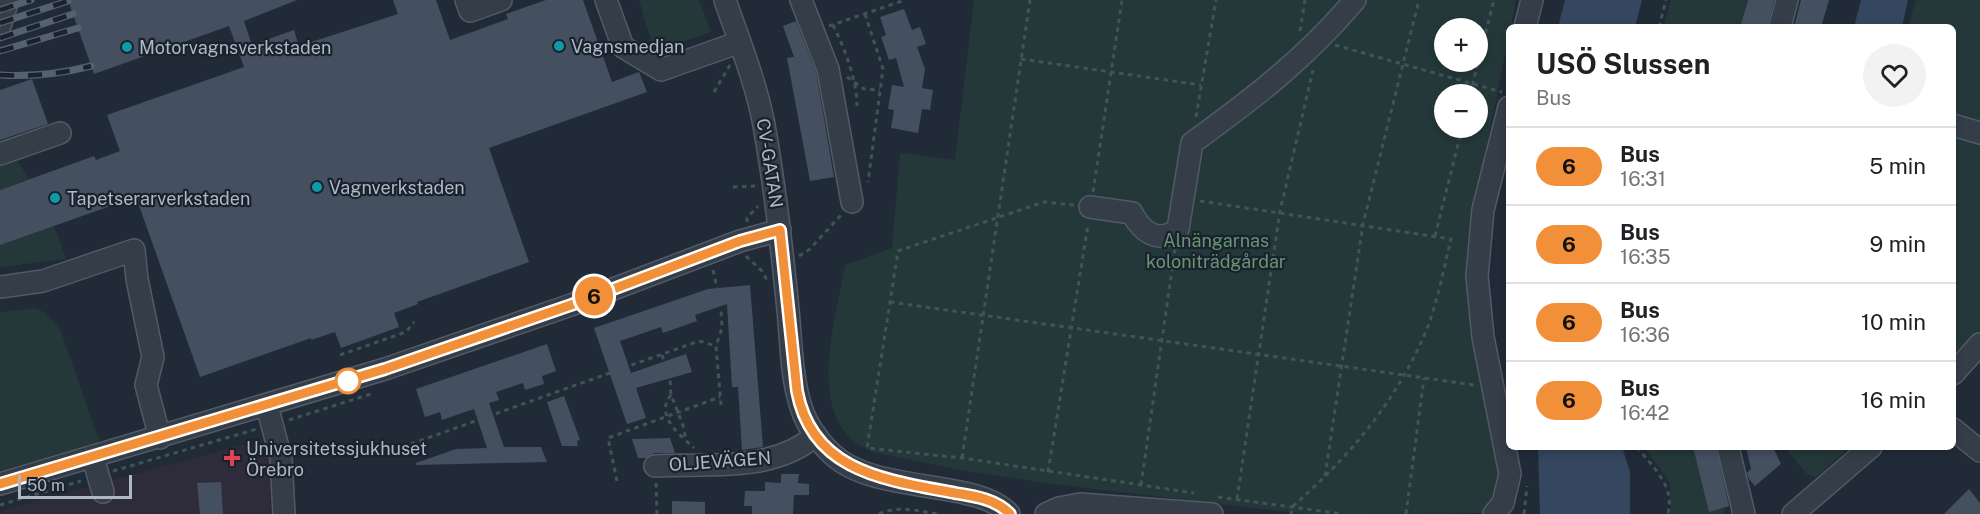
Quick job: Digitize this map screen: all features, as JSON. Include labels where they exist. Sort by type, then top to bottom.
[{"type":"street","points":[[0,26],[8,0]]},
{"type":"street","points":[[466,0],[470,11],[501,0]]},
{"type":"street","points":[[606,0],[623,47],[661,70],[740,42]]},
{"type":"street","name":"CV-GATAN","points":[[725,0],[762,111],[780,230],[797,391],[804,415],[816,435]]},
{"type":"street","points":[[801,0],[828,69],[852,202]]},
{"type":"street","points":[[1090,207],[1132,213],[1140,228],[1154,234],[1173,234],[1178,229],[1192,143],[1252,100],[1320,41],[1355,0]]},
{"type":"street","points":[[1526,24],[1532,0]]},
{"type":"street","points":[[1781,24],[1787,0]]},
{"type":"street","points":[[1494,514],[1503,503],[1510,474],[1479,308],[1479,241],[1492,172],[1506,118]]},
{"type":"street","points":[[1956,126],[1980,133]]},
{"type":"street","points":[[0,154],[60,133]]},
{"type":"street","points":[[0,484],[98,475],[160,438],[277,417],[385,369],[571,305],[740,241],[780,230]]},
{"type":"street","points":[[0,287],[43,281],[134,250],[153,357],[146,385],[160,438]]},
{"type":"street","points":[[1956,371],[1980,344]]},
{"type":"street","points":[[277,417],[284,514]]},
{"type":"street","points":[[1956,431],[1980,450]]},
{"type":"street","points":[[816,435],[834,456],[861,471],[913,485],[980,497],[1005,509],[1010,514]]},
{"type":"street","name":"OLJEVÄGEN","points":[[655,466],[772,459],[793,452],[816,435]]},
{"type":"street","points":[[1729,450],[1744,514]]},
{"type":"street","points":[[1793,514],[1868,450]]},
{"type":"street","points":[[1046,514],[1059,508],[1080,504],[1211,502]]},
{"type":"path","points":[[813,31],[905,0]]},
{"type":"path","points":[[962,458],[1030,0]]},
{"type":"path","points":[[1048,472],[1122,0]]},
{"type":"path","points":[[1192,143],[1216,0]]},
{"type":"path","points":[[1325,478],[1363,224],[1419,0]]},
{"type":"path","points":[[1473,83],[1494,0]]},
{"type":"path","points":[[1660,24],[1666,0]]},
{"type":"path","points":[[833,24],[843,46],[854,84],[857,106]]},
{"type":"path","points":[[1237,499],[1280,211],[1320,41],[1506,92]]},
{"type":"path","points":[[1021,59],[1202,86]]},
{"type":"path","points":[[828,69],[844,74],[854,84],[880,90]]},
{"type":"path","points":[[1435,236],[1460,138]]},
{"type":"path","points":[[733,187],[758,186]]},
{"type":"path","points":[[1183,198],[1280,211],[1451,239],[1437,299],[1424,335],[1388,403],[1349,454],[1293,507],[1291,514]]},
{"type":"path","points":[[747,222],[747,218],[756,210],[759,201]]},
{"type":"path","points":[[1090,207],[1044,202],[897,251],[867,448],[962,458],[1141,485],[1211,502],[1237,499],[1343,514]]},
{"type":"path","points":[[1141,485],[1178,229]]},
{"type":"path","points":[[745,255],[762,271],[768,284]]},
{"type":"path","points":[[713,268],[717,288]]},
{"type":"path","points":[[890,302],[1493,388]]},
{"type":"path","points":[[721,308],[722,328],[716,346],[721,405]]},
{"type":"path","points":[[340,355],[406,332],[414,322]]},
{"type":"path","points":[[411,444],[699,341],[716,346]]},
{"type":"path","points":[[662,355],[670,378],[671,395],[686,441]]},
{"type":"path","points":[[1406,514],[1424,378]]},
{"type":"path","points":[[671,395],[665,409],[666,417],[696,450],[697,464]]},
{"type":"path","points":[[617,482],[608,438],[720,397]]},
{"type":"path","points":[[0,505],[277,417],[357,399]]},
{"type":"path","points":[[1639,450],[1666,486],[1670,501],[1668,514]]},
{"type":"path","points":[[655,466],[657,514]]},
{"type":"path","points":[[879,514],[889,509],[906,509],[938,514]]},
{"type":"shaded area","name":"Universitetssjukhuset Örebro","points":[[268,438],[271,514],[0,514],[0,511]]},
{"type":"green space","points":[[639,0],[699,0],[711,32],[654,51]]},
{"type":"green space","name":"Alnängarnas koloniträdgårdar","points":[[974,0],[1516,0],[1511,24],[1506,24],[1506,50],[1469,234],[1473,321],[1503,463],[1497,497],[1484,513],[1306,514],[1045,483],[960,470],[873,452],[851,438],[837,419],[830,395],[831,341],[845,265],[892,248],[900,153],[955,160]]},
{"type":"green space","points":[[1671,0],[1747,0],[1741,24],[1664,24]]},
{"type":"green space","points":[[1916,0],[1980,0],[1980,125],[1956,117],[1956,24],[1909,24]]},
{"type":"green space","points":[[1956,134],[1980,142],[1980,330],[1956,351]]},
{"type":"green space","points":[[17,160],[29,179],[0,190],[0,165]]},
{"type":"green space","points":[[54,226],[66,259],[0,267],[0,245]]},
{"type":"green space","points":[[36,308],[45,313],[60,329],[99,440],[96,444],[0,471],[0,312]]},
{"type":"green space","points":[[1646,450],[1694,450],[1709,511],[1723,508],[1725,511],[1721,514],[1671,514],[1670,483]]},
{"type":"green space","points":[[1787,450],[1847,450],[1816,477],[1807,474]]},
{"type":"water","points":[[1565,0],[1642,0],[1636,24],[1559,24]]},
{"type":"water","points":[[1861,0],[1908,0],[1903,24],[1855,24]]},
{"type":"water","points":[[1538,450],[1623,450],[1630,472],[1630,514],[1540,514]]},
{"type":"building","name":"Vagnverkstaden","points":[[68,0],[297,0],[244,21],[252,45],[294,30],[299,46],[398,14],[393,0],[436,0],[450,40],[508,19],[506,14],[546,0],[583,0],[612,82],[639,72],[647,92],[489,148],[529,262],[417,302],[418,304],[394,313],[399,327],[341,348],[335,332],[311,340],[311,338],[200,377],[136,197],[0,245],[0,190],[94,156],[96,160],[120,151],[107,115],[244,67],[229,26],[94,74]]},
{"type":"building","points":[[1748,0],[1774,0],[1769,24],[1741,24]]},
{"type":"building","points":[[1801,0],[1829,0],[1822,24],[1795,24]]},
{"type":"building","points":[[904,9],[912,30],[920,27],[926,44],[917,47],[925,69],[922,88],[933,90],[930,110],[922,109],[918,133],[891,128],[894,110],[888,109],[892,85],[904,87],[896,58],[889,60],[881,37],[886,35],[880,17]]},
{"type":"building","points":[[796,21],[816,72],[834,177],[810,181],[787,58],[794,57],[783,26]]},
{"type":"building","points":[[32,79],[48,124],[0,140],[0,90]]},
{"type":"building","points":[[750,285],[763,447],[742,450],[738,387],[732,387],[727,304],[695,315],[697,321],[663,333],[661,327],[620,341],[631,373],[686,354],[692,372],[636,388],[646,418],[627,424],[594,328],[708,289]]},
{"type":"building","points":[[547,344],[556,371],[542,376],[544,384],[525,390],[523,383],[496,392],[499,400],[489,403],[504,447],[541,447],[547,462],[416,465],[416,463],[456,449],[487,448],[474,409],[442,420],[440,412],[425,417],[416,389]]},
{"type":"building","points":[[564,396],[580,440],[577,441],[578,446],[562,446],[547,402]]},
{"type":"building","points":[[670,438],[675,453],[654,453],[646,458],[638,458],[632,439]]},
{"type":"building","points":[[1694,450],[1717,450],[1729,506],[1709,512]]},
{"type":"building","points":[[1747,450],[1774,450],[1781,464],[1755,486],[1747,473],[1751,469]]},
{"type":"building","points":[[781,474],[799,474],[798,483],[809,484],[809,495],[794,495],[793,514],[752,514],[752,506],[744,506],[745,491],[765,491],[765,482],[781,483]]},
{"type":"building","points":[[221,482],[223,514],[200,514],[197,483]]},
{"type":"building","points":[[1969,489],[1980,503],[1980,514],[1944,514]]},
{"type":"building","points":[[672,501],[705,502],[705,514],[672,514]]},
{"type":"railway","points":[[0,10],[31,0]]},
{"type":"railway","points":[[0,23],[68,1]]},
{"type":"railway","points":[[0,38],[73,14]]},
{"type":"railway","points":[[0,51],[78,28]]},
{"type":"railway","points":[[0,75],[46,74],[91,66]]},
{"type":"bus line","name":"6","points":[[0,484],[385,369],[571,305],[740,241],[780,230],[798,399],[816,435],[834,456],[871,475],[980,497],[991,501],[1010,514]]},
{"type":"place","name":"Vagnsmedjan","points":[[559,46]]},
{"type":"place","name":"Motorvagnsverkstaden","points":[[127,47]]},
{"type":"place","name":"Vagnverkstaden","points":[[317,187]]},
{"type":"place","name":"Tapetserarverkstaden","points":[[55,198]]},
{"type":"place","name":"Universitetssjukhuset Örebro","points":[[232,458]]}]
